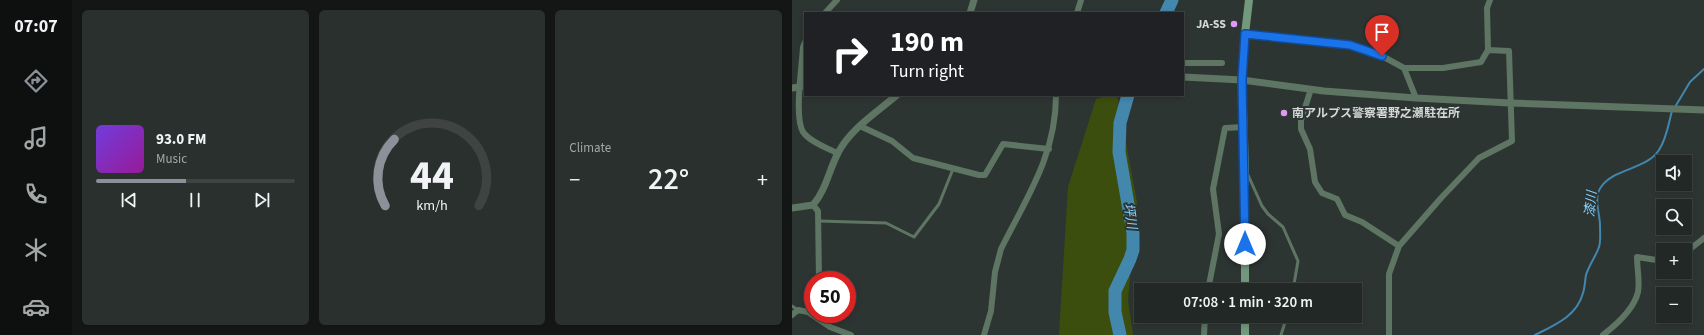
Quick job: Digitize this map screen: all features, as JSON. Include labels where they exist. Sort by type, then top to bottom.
[{"type":"main road","points":[[1245,283],[1245,168],[1242,80],[1249,0]]},
{"type":"main road","points":[[1245,323],[1245,335]]},
{"type":"street","points":[[826,12],[837,0]]},
{"type":"street","points":[[970,12],[974,0]]},
{"type":"street","points":[[1077,12],[1081,0]]},
{"type":"street","points":[[1245,34],[1350,45],[1382,56],[1404,68],[1443,68],[1481,62],[1488,50],[1486,8],[1490,0]]},
{"type":"street","points":[[804,44],[803,86],[798,106],[799,119],[804,132],[819,145],[837,153]]},
{"type":"street","points":[[1389,335],[1388,282],[1389,274],[1399,246],[1441,198],[1479,158],[1512,141],[1509,51],[1488,50]]},
{"type":"street","points":[[1184,63],[1222,63]]},
{"type":"street","points":[[1404,68],[1416,98]]},
{"type":"street","points":[[1184,77],[1242,80],[1311,89],[1416,98],[1704,110]]},
{"type":"street","points":[[792,88],[803,86]]},
{"type":"street","points":[[1311,89],[1301,120],[1301,129],[1310,149],[1315,182],[1322,193],[1337,200],[1345,215],[1362,222],[1399,246]]},
{"type":"street","points":[[792,208],[813,205],[820,197],[837,153],[844,142],[860,126],[896,96]]},
{"type":"street","points":[[984,335],[991,311],[997,259],[1044,164],[1056,121],[1056,96]]},
{"type":"street","points":[[860,126],[892,141],[914,158],[979,175],[985,174],[1003,144],[1049,149]]},
{"type":"street","points":[[1209,283],[1219,234],[1213,189],[1225,128],[1243,127]]},
{"type":"street","points":[[813,205],[818,212],[819,221],[819,271]]},
{"type":"street","points":[[1692,247],[1704,238]]},
{"type":"street","points":[[1603,335],[1619,324],[1629,310],[1638,292],[1637,257],[1656,261]]},
{"type":"street","points":[[792,315],[795,308]]},
{"type":"street","points":[[824,323],[830,327],[851,335]]},
{"type":"street","points":[[1204,335],[1205,323]]},
{"type":"lane","points":[[819,221],[886,223],[914,238],[939,204],[954,168]]},
{"type":"lane","points":[[1245,168],[1262,206],[1268,214],[1283,227],[1298,261],[1294,283]]},
{"type":"lane","points":[[1281,335],[1285,323]]},
{"type":"green space","points":[[1105,96],[1117,96],[1137,202],[1128,300],[1133,335],[1059,335],[1068,187],[1096,99]]},
{"type":"waterway","name":"坪川","points":[[1166,12],[1172,0]]},
{"type":"waterway","name":"漆川","points":[[1675,107],[1690,82],[1704,69]]},
{"type":"waterway","name":"坪川","points":[[1120,335],[1115,312],[1115,291],[1133,250],[1133,233],[1119,152],[1120,123],[1128,96]]},
{"type":"waterway","name":"漆川","points":[[1535,335],[1564,319],[1576,308],[1580,301],[1584,291],[1586,275],[1600,245],[1600,225],[1597,196],[1601,187],[1614,176],[1646,162],[1653,157],[1659,150],[1664,140],[1672,111]]},
{"type":"place","name":"JA-SS","points":[[1234,24]]},
{"type":"place","name":"南アルプス警察署野之瀬駐在所","points":[[1284,113]]},
{"type":"route","points":[[1245,244],[1245,168],[1242,80],[1245,34],[1350,45],[1382,56]]}]
